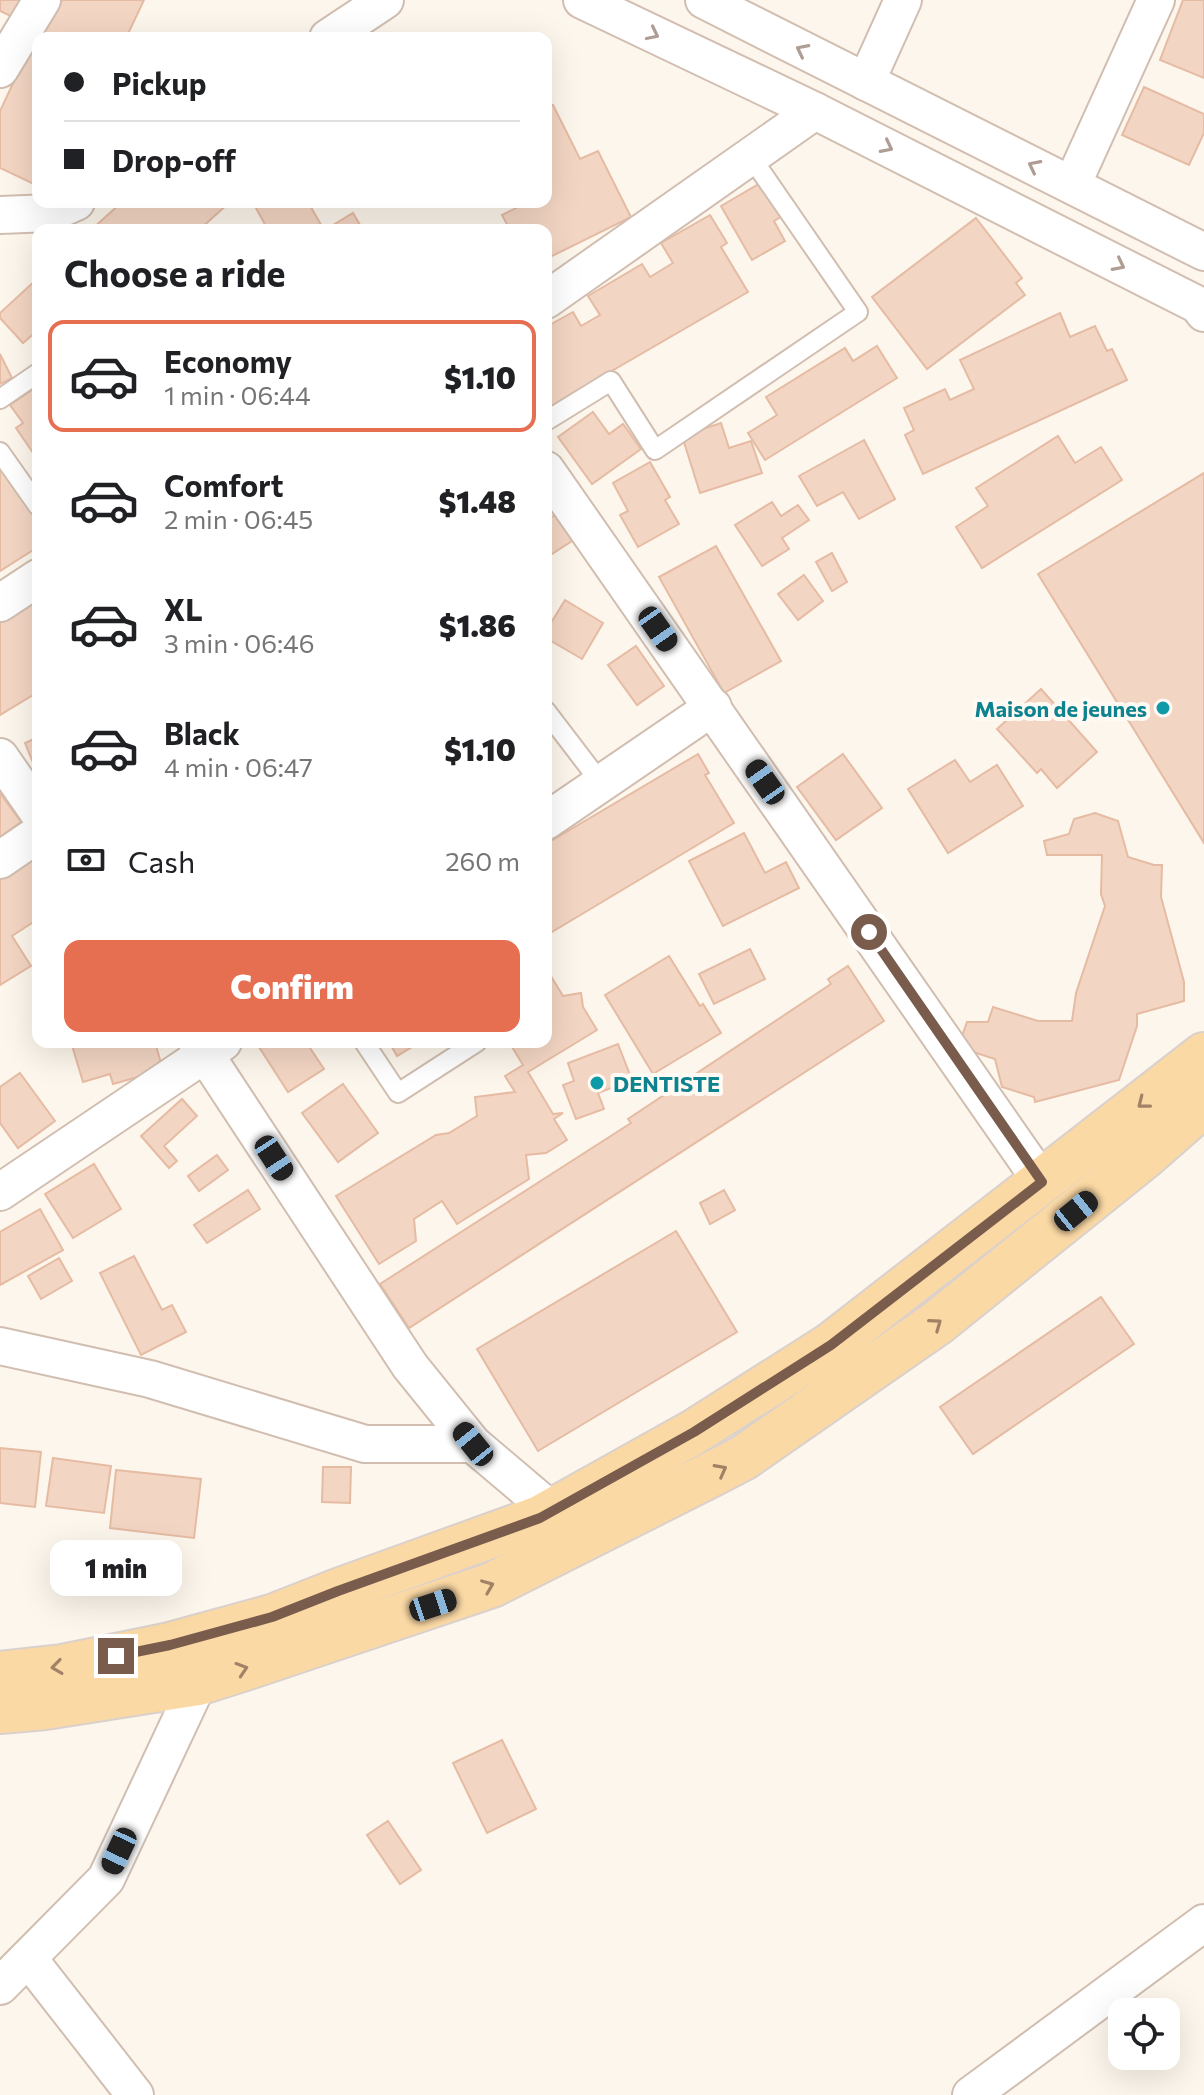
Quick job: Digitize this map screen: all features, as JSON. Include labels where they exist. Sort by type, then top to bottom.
[{"type":"main road","points":[[0,1711],[198,1683],[278,1636],[338,1591],[540,1518],[694,1432],[831,1345],[1204,1055]]},
{"type":"main road","points":[[0,1674],[62,1667],[170,1645],[278,1636],[492,1585],[743,1458],[937,1323],[1146,1155],[1204,1104]]},
{"type":"street","points":[[0,69],[42,0]]},
{"type":"street","points":[[337,32],[385,0]]},
{"type":"street","points":[[582,0],[815,111],[1198,305],[1204,313]]},
{"type":"street","points":[[704,0],[1204,252]]},
{"type":"street","points":[[866,82],[903,0]]},
{"type":"street","points":[[1072,185],[1156,0]]},
{"type":"street","points":[[552,296],[815,111]]},
{"type":"street","points":[[0,215],[51,213],[62,208]]},
{"type":"street","points":[[552,480],[1042,1182]]},
{"type":"street","points":[[0,603],[32,582]]},
{"type":"street","points":[[552,817],[713,707]]},
{"type":"street","points":[[0,757],[32,803]]},
{"type":"street","points":[[0,860],[32,838]]},
{"type":"street","points":[[2,1185],[206,1048]]},
{"type":"street","points":[[210,1048],[410,1366],[473,1444],[552,1511]]},
{"type":"street","points":[[0,1346],[150,1379],[365,1444],[473,1444]]},
{"type":"street","points":[[0,1986],[106,1879],[198,1683]]},
{"type":"street","points":[[971,2095],[1204,1923]]},
{"type":"street","points":[[28,1958],[135,2095]]},
{"type":"lane","points":[[552,417],[611,381],[655,450],[858,312],[751,157]]},
{"type":"lane","points":[[0,399],[32,377]]},
{"type":"lane","points":[[0,452],[32,497]]},
{"type":"lane","points":[[552,719],[601,783]]},
{"type":"lane","points":[[368,1048],[398,1093],[468,1048]]},
{"type":"building","points":[[0,0],[32,0],[21,21],[0,11]]},
{"type":"building","points":[[52,0],[144,0],[129,32],[37,32]]},
{"type":"building","points":[[1183,0],[1204,0],[1204,78],[1160,60]]},
{"type":"building","points":[[32,43],[32,183],[0,168],[0,111]]},
{"type":"building","points":[[1144,87],[1204,114],[1204,133],[1189,165],[1122,135]]},
{"type":"building","points":[[552,106],[580,159],[598,151],[631,217],[552,256],[552,224],[507,224],[502,215],[516,208],[552,208]]},
{"type":"building","points":[[769,178],[789,212],[774,221],[785,241],[752,260],[721,206]]},
{"type":"building","points":[[115,208],[223,208],[206,224],[98,224]]},
{"type":"building","points":[[256,208],[311,208],[321,224],[265,224]]},
{"type":"building","points":[[353,213],[359,224],[335,224]]},
{"type":"building","points":[[710,215],[727,243],[721,247],[748,292],[552,406],[552,324],[573,312],[581,326],[600,315],[588,296],[642,264],[650,277],[673,263],[661,243]]},
{"type":"building","points":[[976,218],[1022,278],[1016,283],[1025,295],[927,369],[872,297]]},
{"type":"building","points":[[32,284],[32,335],[23,343],[0,318],[0,313]]},
{"type":"building","points":[[1060,313],[1070,337],[1095,326],[1107,351],[1112,349],[1127,380],[923,474],[905,435],[914,430],[904,408],[945,389],[950,400],[974,389],[960,360]]},
{"type":"building","points":[[877,346],[897,378],[765,460],[748,433],[777,415],[766,397],[845,348],[853,361]]},
{"type":"building","points":[[0,354],[12,378],[0,384]]},
{"type":"building","points":[[32,390],[32,451],[16,428],[23,423],[10,405]]},
{"type":"building","points":[[593,412],[609,434],[623,424],[641,449],[592,484],[558,437]]},
{"type":"building","points":[[721,423],[729,448],[751,441],[762,473],[700,493],[682,436]]},
{"type":"building","points":[[1058,436],[1075,463],[1101,447],[1122,480],[982,568],[956,527],[988,506],[976,488]]},
{"type":"building","points":[[864,440],[895,499],[859,519],[843,492],[817,506],[799,476]]},
{"type":"building","points":[[0,457],[32,497],[32,551],[0,571]]},
{"type":"building","points":[[650,462],[670,497],[665,500],[679,524],[638,547],[620,515],[628,511],[613,483]]},
{"type":"building","name":"Maison de jeunes","points":[[1204,473],[1204,843],[1038,574]]},
{"type":"building","points":[[772,502],[781,516],[798,505],[809,520],[782,538],[789,549],[762,566],[735,525]]},
{"type":"building","points":[[558,513],[575,539],[552,554],[552,517]]},
{"type":"building","points":[[716,546],[781,661],[724,693],[659,577]]},
{"type":"building","points":[[832,553],[847,582],[832,591],[816,562]]},
{"type":"building","points":[[804,575],[823,601],[798,620],[778,594]]},
{"type":"building","points":[[565,600],[603,623],[582,659],[552,642],[552,621]]},
{"type":"building","points":[[32,603],[32,696],[0,715],[0,622]]},
{"type":"building","points":[[636,646],[664,686],[637,705],[608,665]]},
{"type":"building","points":[[1041,689],[1097,752],[1057,788],[1041,769],[1037,773],[997,729]]},
{"type":"building","points":[[32,740],[32,760],[25,743]]},
{"type":"building","points":[[698,754],[709,773],[705,775],[734,823],[552,932],[552,840]]},
{"type":"building","points":[[843,754],[882,808],[836,840],[797,787]]},
{"type":"building","points":[[955,760],[970,782],[997,765],[1023,806],[948,853],[908,789]]},
{"type":"building","points":[[0,793],[21,822],[0,837]]},
{"type":"building","points":[[1095,813],[1118,821],[1128,857],[1162,865],[1161,897],[1184,982],[1184,1001],[1137,1014],[1137,1026],[1119,1080],[1035,1102],[1034,1097],[1002,1087],[995,1059],[958,1047],[967,1022],[988,1022],[993,1007],[1038,1021],[1072,1021],[1076,993],[1105,906],[1101,894],[1102,855],[1047,855],[1044,841],[1069,834],[1074,819]]},
{"type":"building","points":[[744,833],[765,873],[786,862],[799,888],[723,926],[689,861]]},
{"type":"building","points":[[32,855],[32,923],[12,936],[31,966],[0,985],[0,874]]},
{"type":"building","points":[[750,949],[765,979],[714,1004],[699,974]]},
{"type":"building","points":[[669,956],[721,1033],[653,1074],[605,995]]},
{"type":"building","points":[[848,966],[884,1021],[409,1328],[380,1284],[631,1123],[628,1119],[831,984],[828,979]]},
{"type":"building","points":[[552,978],[563,996],[581,993],[583,1007],[597,1030],[528,1072],[553,1114],[563,1113],[554,1119],[567,1140],[546,1153],[526,1155],[529,1179],[457,1224],[442,1201],[414,1219],[416,1241],[379,1264],[336,1196],[436,1135],[449,1133],[477,1116],[475,1097],[515,1092],[505,1076],[523,1065],[513,1048],[552,1048]]},
{"type":"building","name":"DENTISTE","points":[[618,1044],[632,1080],[598,1093],[604,1109],[576,1119],[563,1085],[574,1081],[568,1063]]},
{"type":"building","points":[[73,1048],[157,1048],[163,1070],[113,1084],[110,1074],[83,1082]]},
{"type":"building","points":[[260,1048],[310,1048],[324,1069],[288,1092]]},
{"type":"building","points":[[392,1048],[410,1048],[397,1056]]},
{"type":"building","points":[[20,1073],[55,1121],[18,1148],[0,1123],[0,1087]]},
{"type":"building","points":[[343,1084],[378,1133],[338,1162],[302,1113]]},
{"type":"building","points":[[182,1099],[197,1116],[164,1146],[177,1161],[169,1168],[141,1136]]},
{"type":"building","points":[[217,1155],[228,1170],[199,1191],[188,1176]]},
{"type":"building","points":[[94,1164],[121,1209],[73,1238],[45,1194]]},
{"type":"building","points":[[248,1190],[260,1209],[207,1243],[194,1225]]},
{"type":"building","points":[[724,1190],[735,1210],[710,1224],[700,1203]]},
{"type":"building","points":[[40,1209],[63,1250],[0,1285],[0,1232]]},
{"type":"building","points":[[676,1231],[737,1332],[538,1451],[477,1349]]},
{"type":"building","points":[[134,1256],[162,1310],[172,1305],[186,1332],[141,1355],[100,1273]]},
{"type":"building","points":[[59,1258],[72,1281],[41,1299],[28,1276]]},
{"type":"building","points":[[1101,1297],[1134,1344],[973,1454],[940,1407]]},
{"type":"building","points":[[0,1448],[41,1452],[35,1507],[0,1503]]},
{"type":"building","points":[[53,1458],[111,1466],[104,1513],[46,1506]]},
{"type":"building","points":[[323,1467],[351,1467],[350,1503],[322,1502]]},
{"type":"building","points":[[116,1470],[201,1479],[194,1538],[110,1528]]},
{"type":"building","points":[[502,1740],[536,1809],[487,1833],[453,1763]]},
{"type":"building","points":[[388,1821],[421,1870],[400,1884],[367,1835]]},
{"type":"place","name":"Maison de jeunes","points":[[1163,708]]},
{"type":"place","name":"DENTISTE","points":[[597,1083]]},
{"type":"route","points":[[116,1656],[170,1645],[272,1617],[540,1518],[694,1432],[831,1345],[1042,1182],[869,932]]}]
